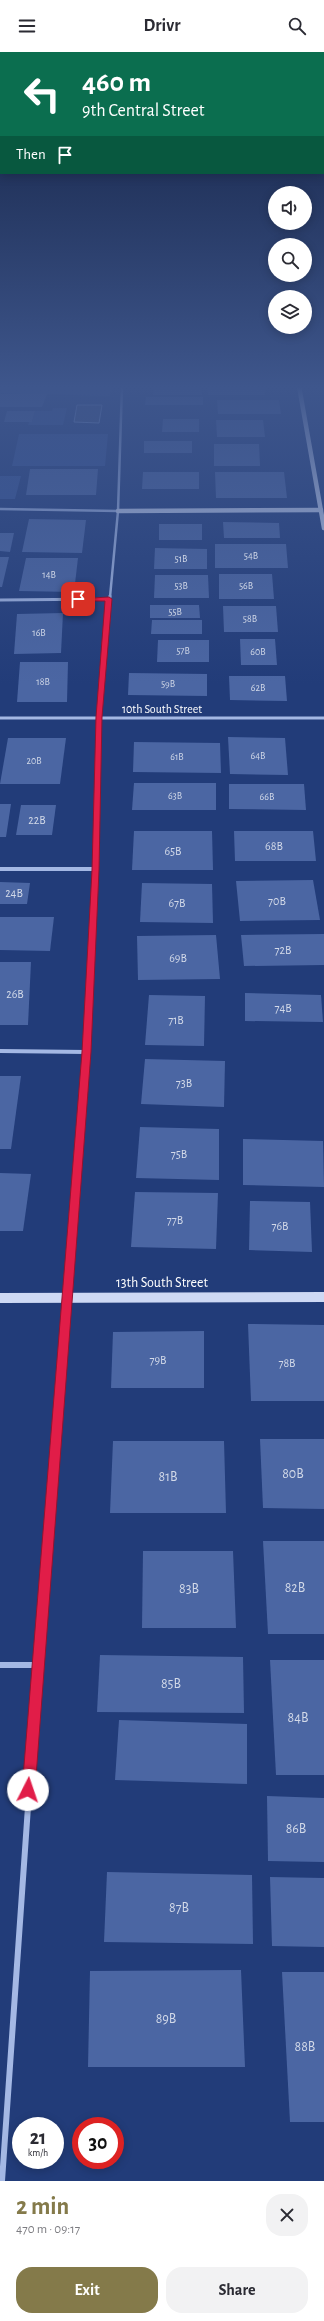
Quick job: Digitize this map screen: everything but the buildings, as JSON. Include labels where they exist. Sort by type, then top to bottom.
[{"type":"street","points":[[2,2181],[37,1665],[87,1052],[96,870],[99,717],[118,511],[119,485]]},
{"type":"street","points":[[317,485],[324,528]]},
{"type":"street","points":[[0,509],[118,511],[322,510]]},
{"type":"street","points":[[0,600],[109,599]]},
{"type":"street","name":"10th South Street","points":[[0,718],[324,718]]},
{"type":"street","points":[[0,869],[96,870]]},
{"type":"street","points":[[0,1051],[87,1052]]},
{"type":"street","name":"13th South Street","points":[[0,1298],[324,1297]]},
{"type":"street","points":[[0,1664],[37,1665]]},
{"type":"shaded area","points":[[0,485],[19,485],[15,499],[0,499]]},
{"type":"route","points":[[28,1790],[87,1052],[96,870],[99,717],[109,599],[78,599]]}]
